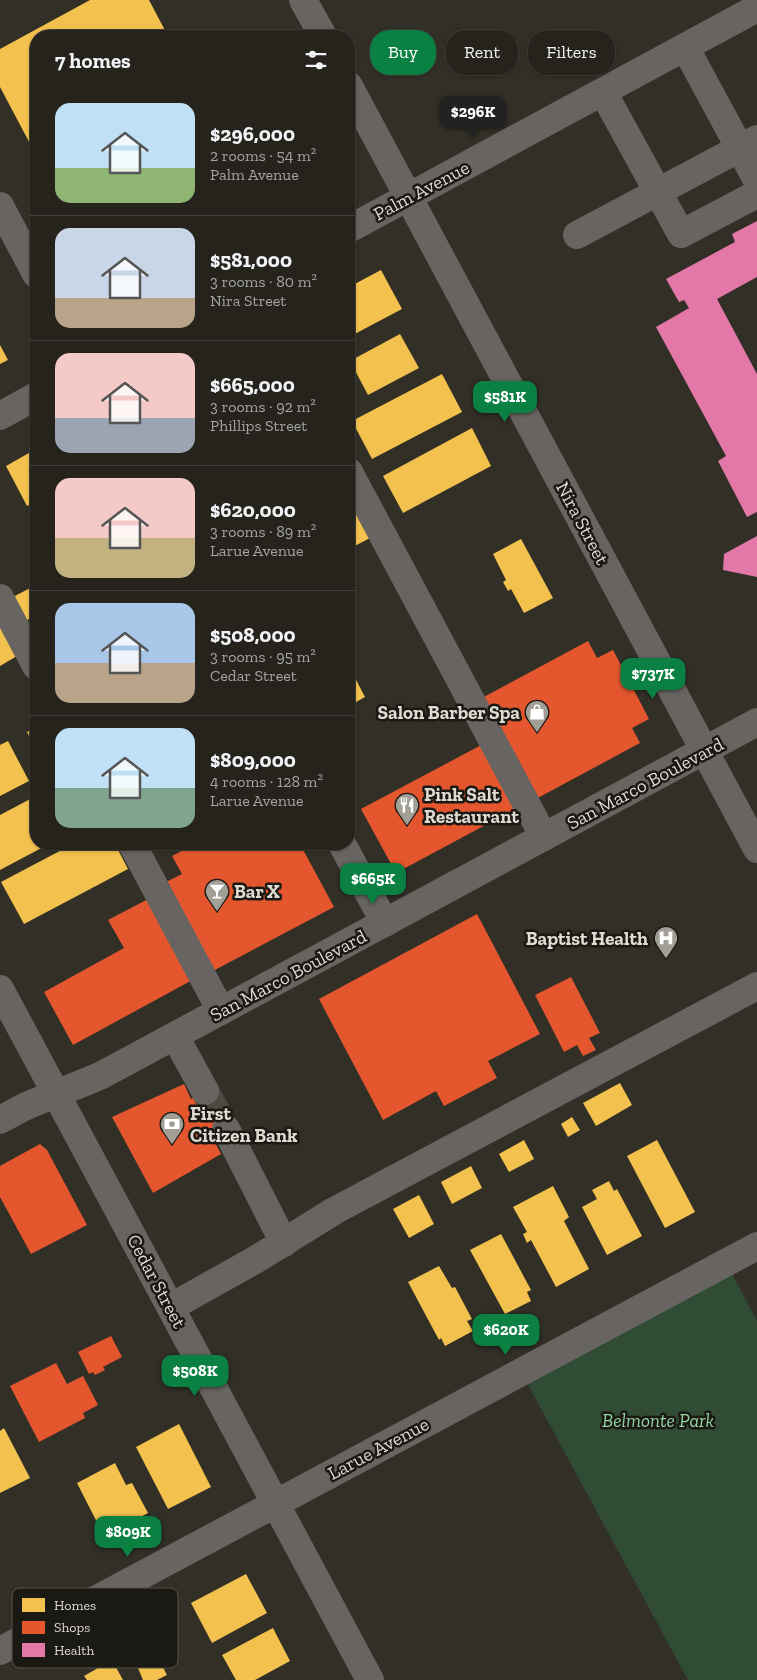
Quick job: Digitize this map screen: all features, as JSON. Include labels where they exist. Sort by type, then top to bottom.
[{"type":"main road","name":"San Marco Boulevard","points":[[0,1120],[26,1106],[100,1076],[757,722]]},
{"type":"street","points":[[303,0],[319,30]]},
{"type":"street","name":"Palm Avenue","points":[[355,226],[757,8]]},
{"type":"street","points":[[685,47],[748,144],[757,180]]},
{"type":"street","points":[[603,92],[681,234],[757,194]]},
{"type":"street","name":"Nira Street","points":[[355,97],[757,849]]},
{"type":"street","points":[[577,235],[748,144]]},
{"type":"street","points":[[0,206],[30,263]]},
{"type":"street","points":[[0,416],[30,399]]},
{"type":"street","points":[[355,483],[544,837]]},
{"type":"street","points":[[0,598],[30,655]]},
{"type":"street","points":[[135,850],[221,1011]]},
{"type":"street","points":[[345,850],[385,923]]},
{"type":"street","points":[[171,1308],[284,1243],[334,1211],[757,986]]},
{"type":"street","name":"Cedar Street","points":[[0,989],[370,1680]]},
{"type":"street","points":[[175,1036],[205,1091]]},
{"type":"street","points":[[226,1129],[284,1243]]},
{"type":"street","name":"Larue Avenue","points":[[117,1588],[757,1246]]},
{"type":"street","name":"Larue Avenue","points":[[0,1651],[12,1645]]},
{"type":"green space","name":"Belmonte Park","points":[[730,1270],[757,1321],[757,1680],[688,1680],[526,1381]]},
{"type":"building: Homes","points":[[90,0],[149,0],[165,30],[35,30]]},
{"type":"building: Homes","points":[[30,33],[30,144],[0,87],[0,49]]},
{"type":"building: Homes","points":[[381,270],[402,309],[355,334],[355,284]]},
{"type":"building: Homes","points":[[400,334],[419,368],[368,395],[355,370],[355,358]]},
{"type":"building: Homes","points":[[0,345],[8,360],[0,364]]},
{"type":"building: Homes","points":[[442,374],[462,412],[372,459],[355,427],[355,419]]},
{"type":"building: Homes","points":[[472,428],[491,466],[403,513],[383,476]]},
{"type":"building: Homes","points":[[30,452],[30,504],[27,506],[6,466]]},
{"type":"building: Homes","points":[[355,503],[372,537],[355,546]]},
{"type":"building: Homes","points":[[521,539],[553,598],[524,613],[511,589],[508,591],[503,582],[506,580],[493,554]]},
{"type":"building: Homes","points":[[30,588],[30,618],[24,622],[11,598]]},
{"type":"building: Homes","points":[[0,623],[22,653],[0,666]]},
{"type":"building: Homes","points":[[355,678],[365,697],[355,703]]},
{"type":"building: Homes","points":[[8,741],[29,781],[0,796],[0,745]]},
{"type":"building: Homes","points":[[30,799],[30,850],[38,850],[0,870],[0,815]]},
{"type":"building: Homes","points":[[62,850],[118,850],[128,869],[24,924],[1,882]]},
{"type":"building: Homes","points":[[620,1083],[632,1105],[596,1126],[583,1103]]},
{"type":"building: Homes","points":[[572,1117],[580,1130],[568,1137],[561,1124]]},
{"type":"building: Homes","points":[[524,1140],[534,1159],[509,1172],[499,1154]]},
{"type":"building: Homes","points":[[657,1140],[695,1212],[665,1228],[627,1156]]},
{"type":"building: Homes","points":[[471,1166],[482,1188],[452,1204],[441,1182]]},
{"type":"building: Homes","points":[[609,1181],[614,1191],[617,1189],[642,1236],[607,1255],[582,1207],[597,1199],[592,1190]]},
{"type":"building: Homes","points":[[553,1186],[569,1217],[564,1221],[589,1269],[556,1287],[531,1240],[527,1243],[523,1234],[527,1232],[513,1207]]},
{"type":"building: Homes","points":[[419,1195],[434,1224],[409,1238],[393,1209]]},
{"type":"building: Homes","points":[[501,1234],[531,1290],[527,1292],[531,1301],[505,1314],[470,1250]]},
{"type":"building: Homes","points":[[439,1266],[452,1288],[455,1287],[472,1319],[467,1321],[473,1331],[445,1346],[441,1338],[439,1340],[408,1282]]},
{"type":"building: Homes","points":[[179,1424],[211,1487],[168,1509],[136,1447]]},
{"type":"building: Homes","points":[[4,1428],[30,1478],[0,1493],[0,1431]]},
{"type":"building: Homes","points":[[115,1463],[126,1485],[132,1483],[148,1513],[104,1536],[77,1483]]},
{"type":"building: Homes","points":[[246,1574],[267,1613],[212,1643],[191,1603]]},
{"type":"building: Homes","points":[[273,1628],[290,1661],[255,1680],[236,1680],[222,1655]]},
{"type":"building: Homes","points":[[98,1668],[116,1668],[123,1680],[87,1680],[84,1676]]},
{"type":"building: Homes","points":[[138,1668],[163,1668],[167,1675],[157,1680],[143,1680]]},
{"type":"building: Shops","points":[[588,641],[597,658],[613,650],[649,719],[632,728],[640,743],[534,800],[480,699]]},
{"type":"building: Shops","points":[[485,743],[519,807],[396,873],[361,809]]},
{"type":"building: Shops","points":[[184,850],[303,850],[334,907],[209,973],[162,884],[182,874],[172,856]]},
{"type":"building: Shops","points":[[152,897],[196,978],[73,1045],[44,992],[124,948],[108,920]]},
{"type":"building: Shops","points":[[477,914],[540,1034],[488,1061],[497,1078],[444,1106],[436,1091],[383,1120],[319,999]]},
{"type":"building: Shops","points":[[571,977],[600,1033],[589,1038],[596,1050],[583,1056],[577,1045],[564,1052],[535,995]]},
{"type":"building: Shops","name":"First Citizen Bank","points":[[184,1084],[191,1099],[210,1089],[230,1127],[212,1137],[221,1154],[153,1193],[112,1117]]},
{"type":"building: Shops","points":[[40,1144],[47,1150],[87,1225],[31,1254],[0,1197],[0,1166]]},
{"type":"building: Shops","points":[[111,1336],[122,1357],[103,1367],[105,1370],[95,1375],[93,1372],[89,1374],[78,1352]]},
{"type":"building: Shops","points":[[56,1363],[67,1384],[83,1376],[98,1405],[83,1413],[85,1418],[39,1442],[10,1386]]},
{"type":"building: Health","points":[[757,221],[757,277],[717,299],[757,374],[757,512],[747,517],[718,461],[726,456],[656,327],[689,308],[684,300],[679,302],[666,279],[735,242],[732,234]]},
{"type":"building: Health","points":[[757,536],[757,577],[723,570],[724,554]]},
{"type":"tunnel","points":[[205,1091],[226,1129]]},
{"type":"place","name":"Salon Barber Spa","points":[[537,733]]},
{"type":"place","name":"Pink Salt Restaurant","points":[[407,826]]},
{"type":"place","name":"Bar X","points":[[217,912]]},
{"type":"place","name":"Baptist Health","points":[[666,959]]},
{"type":"place","name":"First Citizen Bank","points":[[172,1145]]}]
